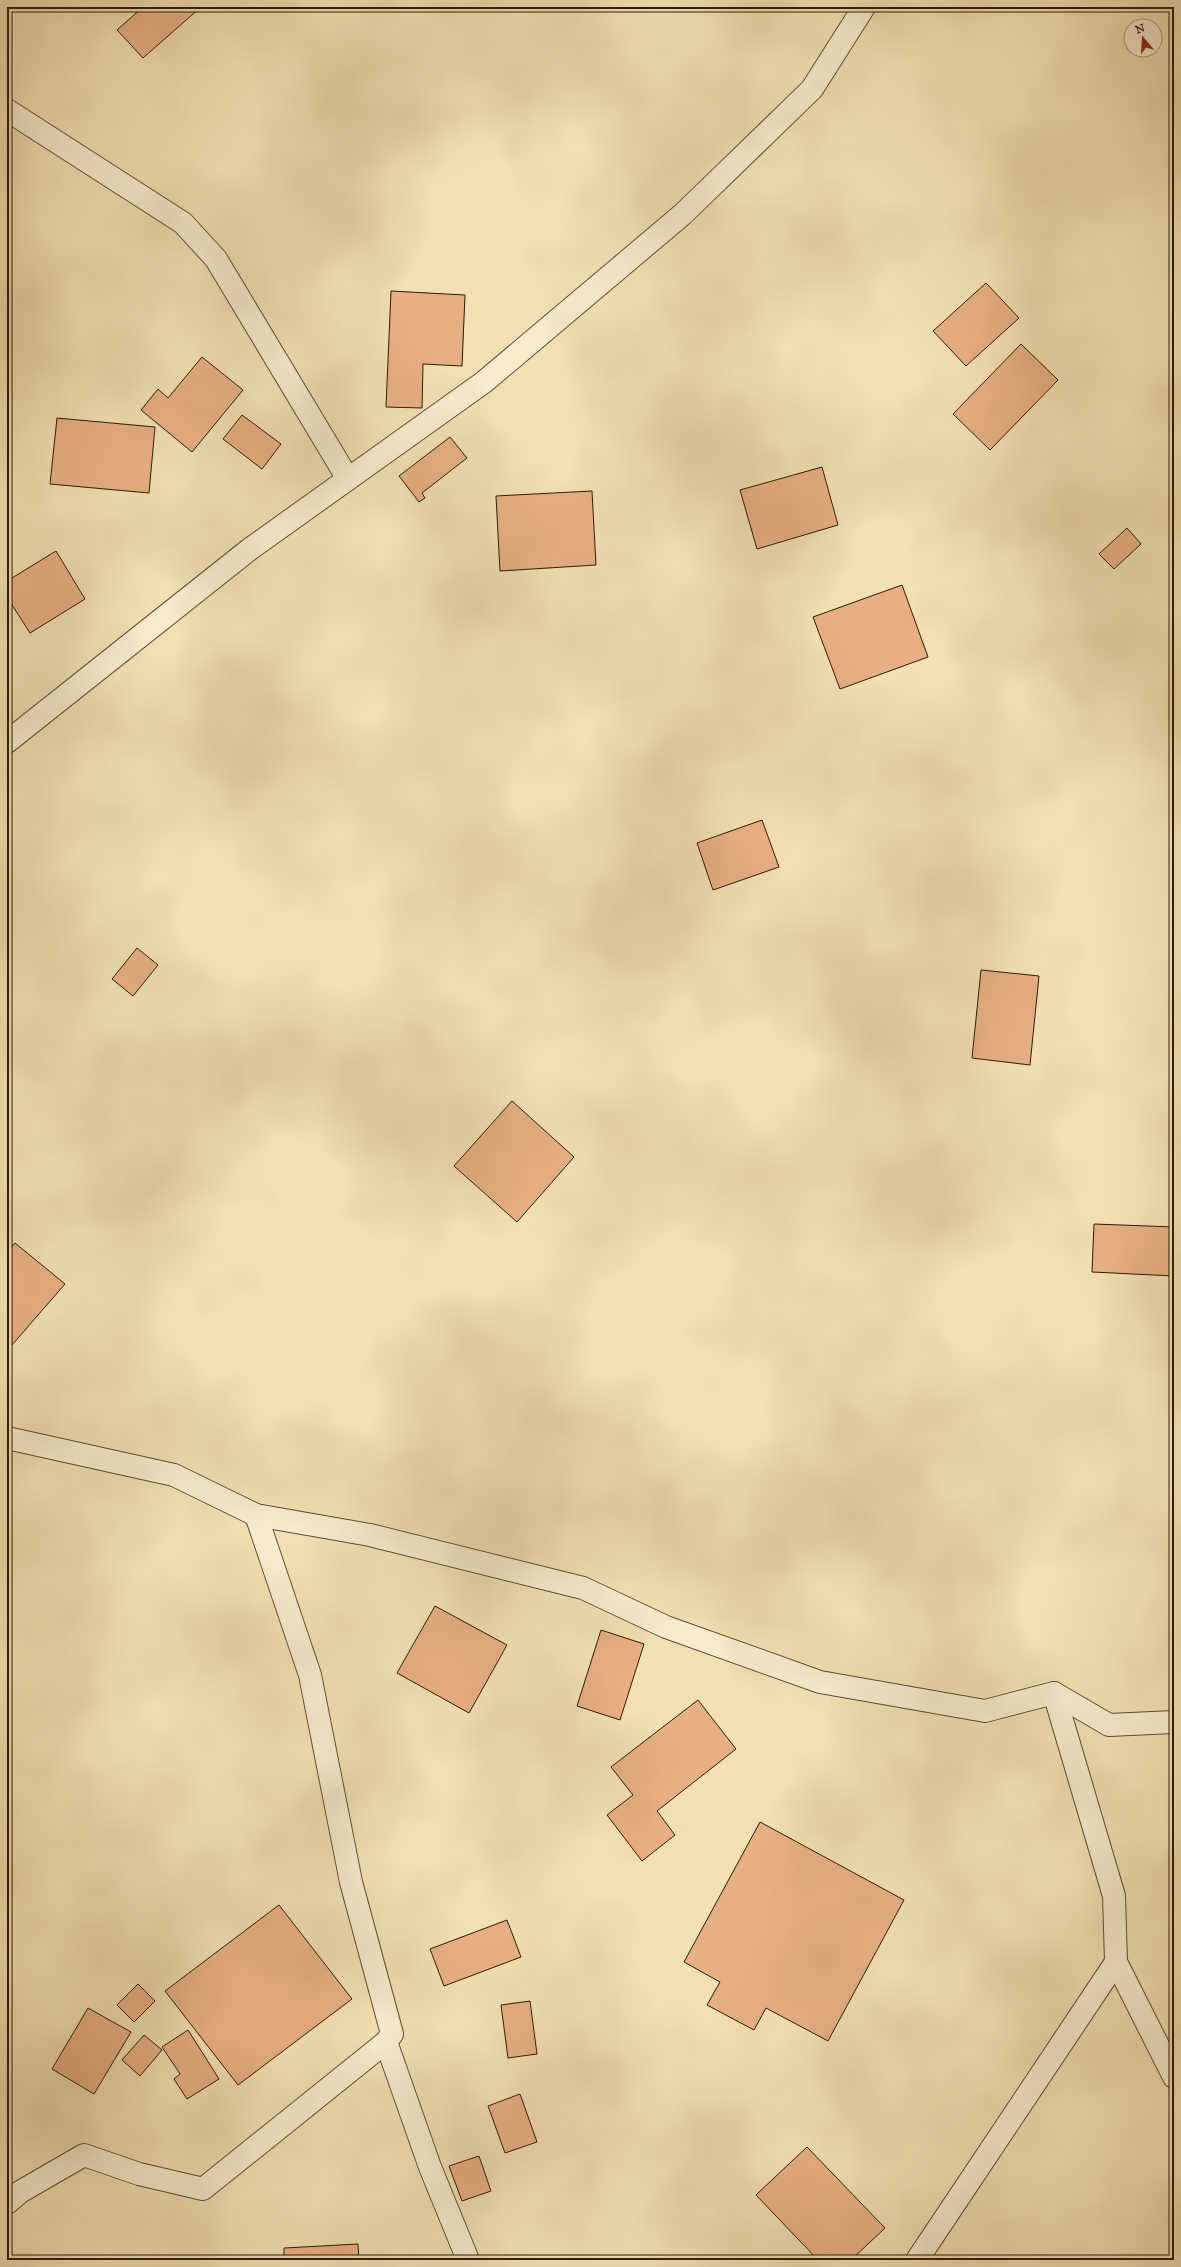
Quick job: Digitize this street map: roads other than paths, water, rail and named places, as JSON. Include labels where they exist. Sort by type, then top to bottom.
[{"type":"street","points":[[7,742],[250,549],[484,382],[683,214],[812,89],[864,7]]},
{"type":"street","points":[[7,110],[183,223],[216,259],[348,479]]},
{"type":"street","points":[[7,1438],[174,1475],[256,1516],[370,1535],[583,1588],[666,1627],[820,1682],[985,1711],[1054,1693],[1109,1725],[1174,1722]]},
{"type":"street","points":[[7,2203],[20,2192],[84,2155],[139,2174],[203,2188],[386,2042],[392,2034],[351,1882],[310,1675],[256,1516]]},
{"type":"street","points":[[1054,1693],[1114,1896],[1116,1962],[1174,2077]]},
{"type":"street","points":[[917,2260],[1116,1962]]},
{"type":"street","points":[[386,2042],[430,2167],[468,2260]]}]
